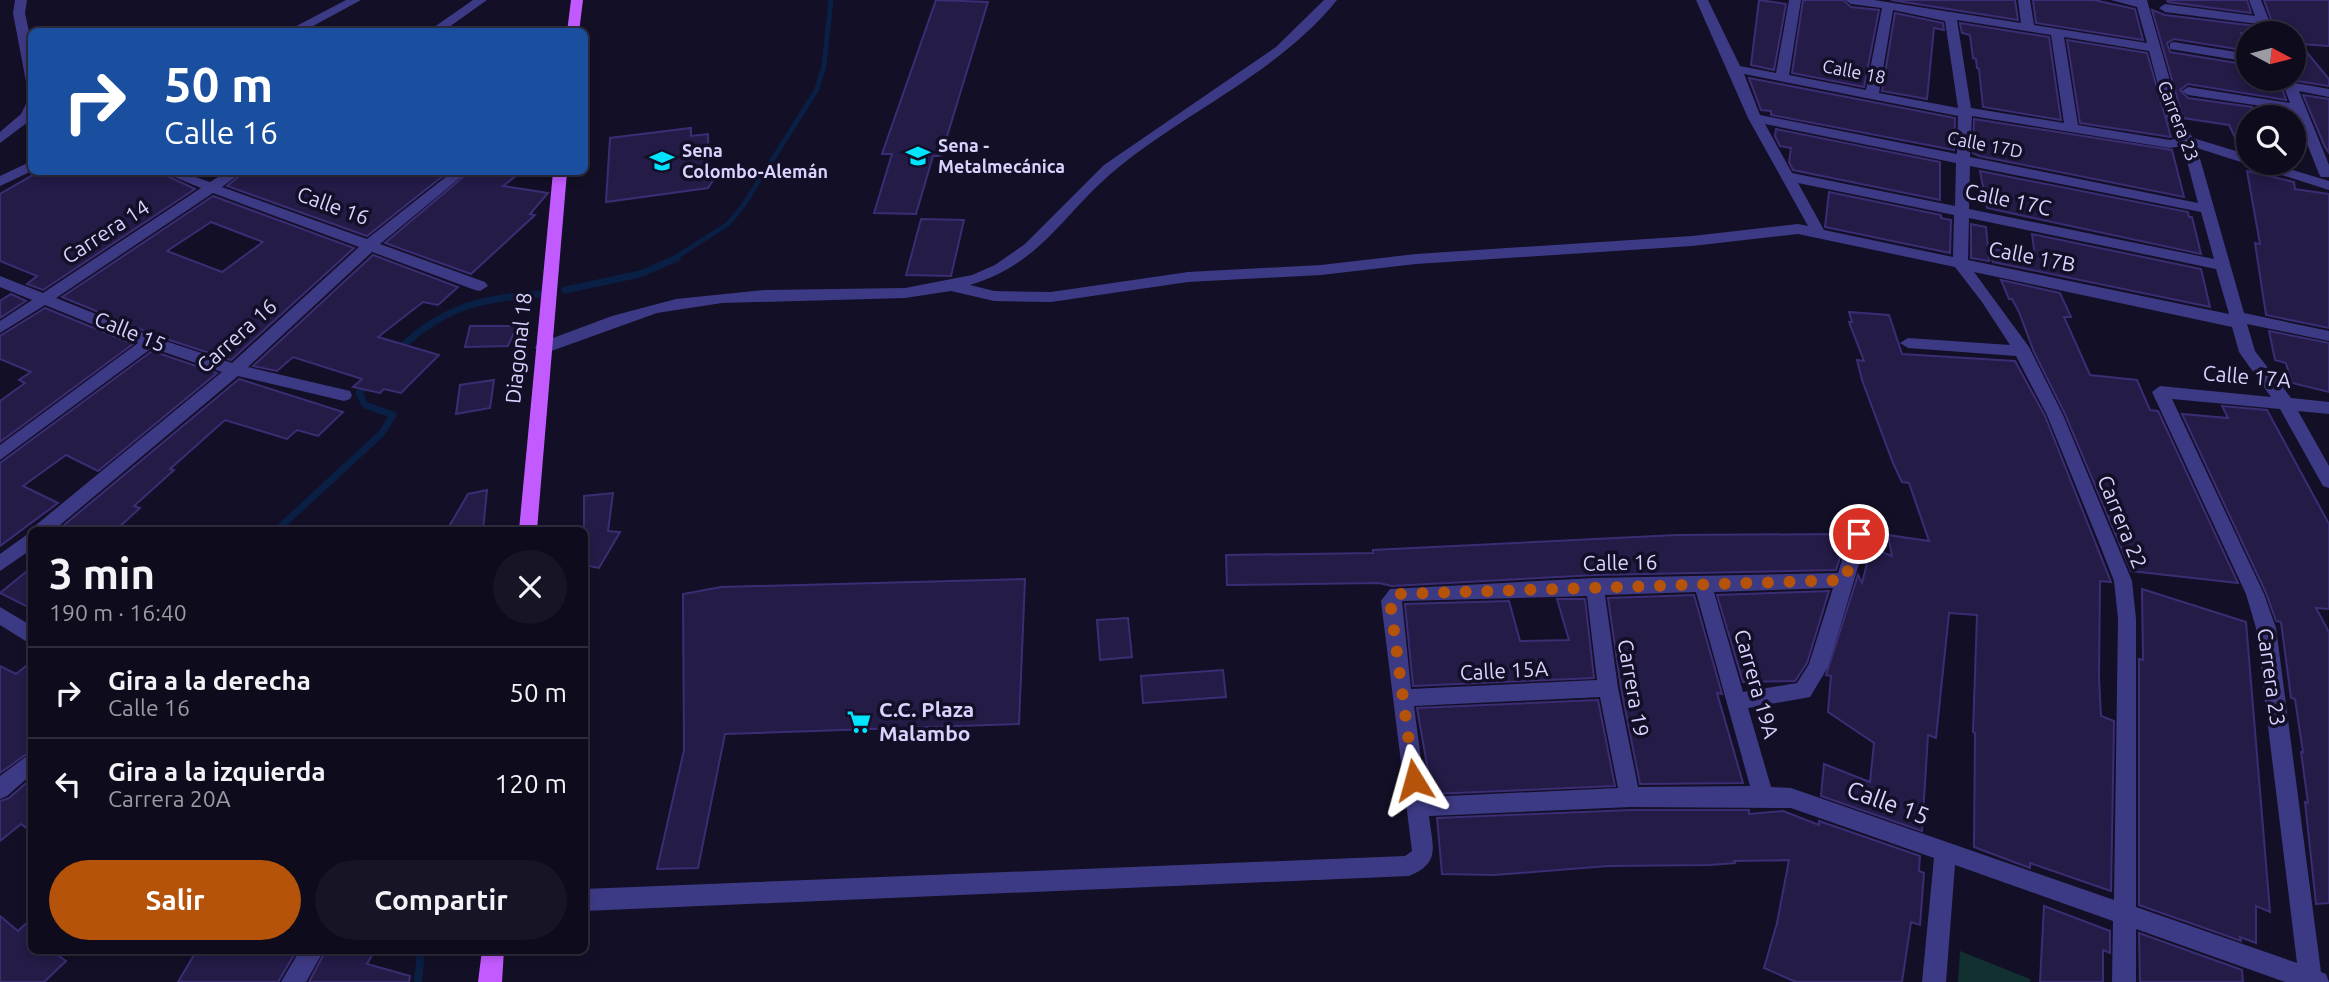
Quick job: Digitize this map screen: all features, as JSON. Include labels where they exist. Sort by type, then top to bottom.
[{"type":"main road","points":[[574,28],[578,0]]},
{"type":"main road","name":"Diagonal 18","points":[[528,527],[542,348],[546,304],[552,280],[560,175]]},
{"type":"main road","points":[[490,982],[493,954]]},
{"type":"street","points":[[21,0],[19,13],[28,61]]},
{"type":"street","points":[[298,28],[355,0]]},
{"type":"street","points":[[439,28],[481,0]]},
{"type":"street","points":[[542,348],[626,318],[693,301],[804,294],[919,293],[955,287],[1016,259],[1057,224],[1084,191],[1109,168],[1280,50],[1331,0]]},
{"type":"street","points":[[1702,0],[1755,118],[1818,232]]},
{"type":"street","points":[[1782,77],[1795,0]]},
{"type":"street","points":[[1851,0],[2154,48]]},
{"type":"street","points":[[1940,0],[1942,14]]},
{"type":"street","points":[[2024,0],[2028,28]]},
{"type":"street","points":[[2117,0],[2142,2]]},
{"type":"street","points":[[2255,0],[2263,21]]},
{"type":"street","name":"Carrera 23","points":[[2142,2],[2175,123],[2188,141],[2247,352],[2285,403],[2329,481]]},
{"type":"street","points":[[1872,95],[1888,6]]},
{"type":"street","points":[[2165,8],[2236,21]]},
{"type":"street","points":[[1942,14],[1951,19],[1964,112],[1960,264]]},
{"type":"street","points":[[305,24],[316,28]]},
{"type":"street","points":[[2057,33],[2072,129]]},
{"type":"street","points":[[2174,46],[2236,56]]},
{"type":"street","name":"Calle 18","points":[[1735,69],[1964,112],[2170,144],[2188,141],[2236,156]]},
{"type":"street","points":[[2306,87],[2329,93]]},
{"type":"street","points":[[2189,91],[2279,105]]},
{"type":"street","points":[[0,139],[28,114]]},
{"type":"street","name":"Calle 17D","points":[[1755,118],[2207,209]]},
{"type":"street","points":[[2306,128],[2327,180]]},
{"type":"street","points":[[0,182],[28,167]]},
{"type":"street","name":"Calle 16","points":[[178,175],[480,286]]},
{"type":"street","name":"Carrera 14","points":[[0,328],[231,175]]},
{"type":"street","name":"Carrera 16","points":[[46,527],[235,370],[371,244],[456,175]]},
{"type":"street","points":[[2306,175],[2327,180]]},
{"type":"street","name":"Calle 17C","points":[[1785,176],[2224,266]]},
{"type":"street","name":"Calle 17B","points":[[955,287],[994,296],[1051,298],[1188,277],[1321,270],[1416,259],[1692,241],[1798,229],[1960,264],[2329,336]]},
{"type":"street","name":"Carrera 22","points":[[1960,264],[1977,283],[2023,351],[2047,399],[2123,582],[2127,619],[2124,982]]},
{"type":"street","name":"Calle 15","points":[[0,281],[150,342],[235,370],[344,395]]},
{"type":"street","points":[[0,454],[150,342]]},
{"type":"street","points":[[1908,344],[2023,351]]},
{"type":"street","name":"Carrera 23","points":[[2160,392],[2255,594],[2266,628],[2313,981]]},
{"type":"street","name":"Calle 17A","points":[[2160,392],[2329,408]]},
{"type":"street","points":[[1738,701],[1803,691],[1818,667],[1859,534]]},
{"type":"street","points":[[0,564],[28,541]]},
{"type":"street","name":"Calle 16","points":[[1402,698],[1390,601],[1397,594],[1845,580]]},
{"type":"street","name":"Carrera 19A","points":[[1703,584],[1763,796]]},
{"type":"street","name":"Carrera 19","points":[[1595,586],[1608,688],[1630,797]]},
{"type":"street","points":[[0,615],[28,634]]},
{"type":"street","name":"Calle 15A","points":[[1402,698],[1608,688]]},
{"type":"street","points":[[588,900],[1409,866],[1423,855],[1402,698]]},
{"type":"street","points":[[0,789],[28,764]]},
{"type":"street","name":"Calle 15","points":[[1418,807],[1630,797],[1791,798],[2313,981]]},
{"type":"street","points":[[1934,982],[1945,851]]},
{"type":"street","points":[[293,982],[310,954]]},
{"type":"green space","points":[[1960,951],[2030,979],[2030,982],[1958,982]]},
{"type":"building","points":[[936,0],[988,2],[941,156],[933,156],[916,214],[874,213],[892,154],[882,154]]},
{"type":"building","points":[[1759,0],[1786,4],[1774,70],[1751,65]]},
{"type":"building","points":[[1803,0],[1843,0],[1851,7],[1879,10],[1864,87],[1792,73]]},
{"type":"building","points":[[1891,0],[2015,0],[2018,20]]},
{"type":"building","points":[[2033,0],[2094,0],[2135,9],[2143,40],[2036,23]]},
{"type":"building","points":[[2167,0],[2247,0],[2251,13],[2168,2]]},
{"type":"building","points":[[2264,0],[2329,0],[2329,46],[2306,44],[2306,21],[2272,21]]},
{"type":"building","points":[[2152,10],[2165,15],[2236,24],[2236,49],[2174,39],[2167,43],[2170,52],[2236,63],[2236,91],[2283,91],[2286,100],[2188,84],[2180,90],[2188,98],[2238,105],[2236,140],[2229,125],[2183,118]]},
{"type":"building","points":[[1895,13],[1943,23],[1944,30],[1934,28],[1927,99],[1882,91]]},
{"type":"building","points":[[1960,23],[2049,37],[2061,120],[1983,107],[1979,69],[1976,59],[1973,58],[1970,35],[1962,33]]},
{"type":"building","points":[[2067,40],[2147,53],[2171,137],[2080,123]]},
{"type":"building","points":[[2306,51],[2329,79],[2329,86],[2306,82]]},
{"type":"building","points":[[1749,78],[1955,118],[1954,150],[1771,115],[1771,111],[1761,110]]},
{"type":"building","points":[[2303,95],[2329,99],[2329,153],[2325,147]]},
{"type":"building","points":[[1974,119],[2172,150],[2184,197],[1979,156],[1973,153]]},
{"type":"building","points":[[691,128],[691,136],[708,134],[709,170],[720,170],[708,188],[606,202],[610,138]]},
{"type":"building","points":[[1776,129],[1940,162],[1940,200],[1793,170],[1789,162],[1791,148],[1780,146],[1775,136]]},
{"type":"building","points":[[1980,171],[2188,212],[2189,217],[2192,217],[2201,254],[1987,208]]},
{"type":"building","points":[[33,175],[165,175],[195,189],[43,290],[27,284],[37,276],[0,261],[0,194]]},
{"type":"building","points":[[240,175],[444,175],[367,236],[227,186]]},
{"type":"building","points":[[465,175],[517,175],[503,186],[548,193],[530,214],[535,215],[471,274],[385,243]]},
{"type":"building","points":[[2248,175],[2264,175],[2294,182],[2295,189],[2329,194],[2329,328],[2266,315],[2255,243],[2260,244]]},
{"type":"building","points":[[1829,192],[1941,215],[1941,218],[1951,220],[1950,253],[1825,227]]},
{"type":"building","points":[[213,196],[354,248],[231,360],[157,336],[62,297]],"holes":[[[211,222],[263,242],[222,272],[167,251]]]},
{"type":"building","points":[[921,219],[964,220],[951,276],[906,275]]},
{"type":"building","points":[[1971,224],[1986,227],[1988,248],[2035,257],[2032,234],[2201,269],[2210,307],[1993,262],[1988,252],[1989,261],[1971,258]]},
{"type":"building","points":[[373,255],[458,287],[438,305],[423,302],[378,337],[439,355],[401,393],[384,389],[380,393],[353,387],[362,379],[293,357],[277,371],[253,366]]},
{"type":"building","points":[[2001,280],[2060,293],[2071,317],[2064,317],[2090,375],[2137,380],[2150,410],[2158,411],[2238,583],[2131,571],[2065,414],[2034,352],[2019,312],[2012,299],[2009,299]]},
{"type":"building","points":[[11,294],[26,301],[0,318],[0,301]]},
{"type":"building","points":[[45,308],[133,344],[0,442],[0,401],[25,383],[19,380],[31,372],[0,359],[0,336]]},
{"type":"building","points":[[1849,312],[1889,315],[1902,354],[2015,361],[2045,416],[2111,582],[2100,581],[2099,677],[2101,716],[2114,721],[2111,891],[2030,863],[2030,868],[1974,847],[1973,732],[1977,615],[1949,613],[1936,738],[1928,735],[1922,831],[1821,796],[1824,764],[1870,782],[1874,743],[1828,712],[1831,676],[1826,675],[1858,575],[1862,583],[1871,548],[1892,556],[1888,535],[1929,541],[1909,483],[1902,482],[1893,463],[1862,380],[1857,360],[1864,361],[1849,322],[1852,322]]},
{"type":"building","points":[[470,326],[517,326],[508,346],[465,347]]},
{"type":"building","points":[[2269,331],[2329,343],[2329,392],[2292,383],[2286,363],[2275,360]]},
{"type":"building","points":[[152,351],[217,373],[98,471],[66,455],[23,486],[58,503],[0,546],[0,463]]},
{"type":"building","points":[[239,379],[343,412],[318,436],[297,430],[287,439],[225,420],[170,469],[174,470],[134,506],[140,508],[119,527],[62,527]]},
{"type":"building","points":[[494,380],[490,408],[456,414],[460,385]]},
{"type":"building","points":[[2222,406],[2267,410],[2329,524],[2329,609],[2316,608],[2329,632],[2329,903],[2316,904],[2305,802],[2308,803],[2303,752],[2295,699],[2291,698],[2281,622],[2276,621],[2266,593],[2182,414],[2228,418]]},
{"type":"building","points":[[487,490],[483,527],[449,527],[468,494]]},
{"type":"building","points":[[613,493],[608,531],[620,532],[599,568],[588,566],[588,527],[584,527],[584,496]]},
{"type":"building","points":[[1841,534],[1845,542],[1836,570],[1595,575],[1392,586],[1379,583],[1227,585],[1226,555],[1373,553],[1373,550],[1677,535]]},
{"type":"building","points":[[28,570],[28,607],[0,593]]},
{"type":"building","points":[[1025,579],[1019,724],[725,734],[698,868],[657,869],[684,750],[683,594],[721,587]]},
{"type":"building","points":[[2142,589],[2246,622],[2270,912],[2256,906],[2256,943],[2240,937],[2241,941],[2139,905],[2139,659],[2143,660]]},
{"type":"building","points":[[1829,591],[1807,663],[1795,681],[1743,682],[1717,595]]},
{"type":"building","points":[[1694,595],[1722,694],[1717,693],[1743,783],[1640,784],[1621,688],[1608,598]]},
{"type":"building","points":[[1557,599],[1585,599],[1594,678],[1413,686],[1405,604],[1509,601],[1520,641],[1569,640]]},
{"type":"building","points":[[1128,618],[1132,657],[1100,660],[1097,620]]},
{"type":"building","points":[[28,664],[28,753],[0,773],[0,666],[16,674]]},
{"type":"building","points":[[1223,670],[1226,697],[1143,703],[1141,676]]},
{"type":"building","points":[[1598,700],[1615,786],[1432,794],[1417,708]]},
{"type":"building","points":[[28,781],[28,829],[21,824],[0,841],[0,801],[9,798]]},
{"type":"building","points":[[1630,810],[1749,810],[1749,814],[1783,811],[1920,856],[1919,871],[1924,873],[1920,925],[1911,922],[1902,982],[1796,982],[1764,968],[1777,923],[1789,860],[1734,861],[1735,863],[1709,865],[1608,866],[1494,875],[1442,874],[1437,818]]},
{"type":"building","points":[[2044,906],[2110,931],[2110,953],[2103,950],[2103,982],[2040,982]]},
{"type":"building","points":[[0,916],[18,931],[28,922],[28,954],[56,954],[66,961],[44,982],[0,982]]},
{"type":"building","points":[[2139,933],[2242,970],[2243,982],[2140,982]]},
{"type":"building","points":[[195,954],[295,954],[278,982],[178,982]]},
{"type":"building","points":[[324,954],[373,954],[367,964],[410,976],[409,982],[309,982]]},
{"type":"waterway","points":[[673,259],[728,224],[743,206],[816,91],[824,66],[831,0]]},
{"type":"waterway","points":[[565,290],[640,274],[677,258]]},
{"type":"waterway","points":[[399,349],[432,323],[464,307],[499,298],[540,294]]},
{"type":"waterway","points":[[280,527],[382,433],[393,415],[365,405],[359,393],[366,382]]},
{"type":"waterway","points":[[418,982],[421,954]]},
{"type":"place","name":"Sena - Metalmecánica","points":[[918,156]]},
{"type":"place","name":"Sena Colombo-Alemán","points":[[662,161]]},
{"type":"place","name":"C.C. Plaza Malambo","points":[[859,722]]},
{"type":"route","points":[[1414,780],[1390,601],[1397,594],[1845,580],[1859,534]]}]
